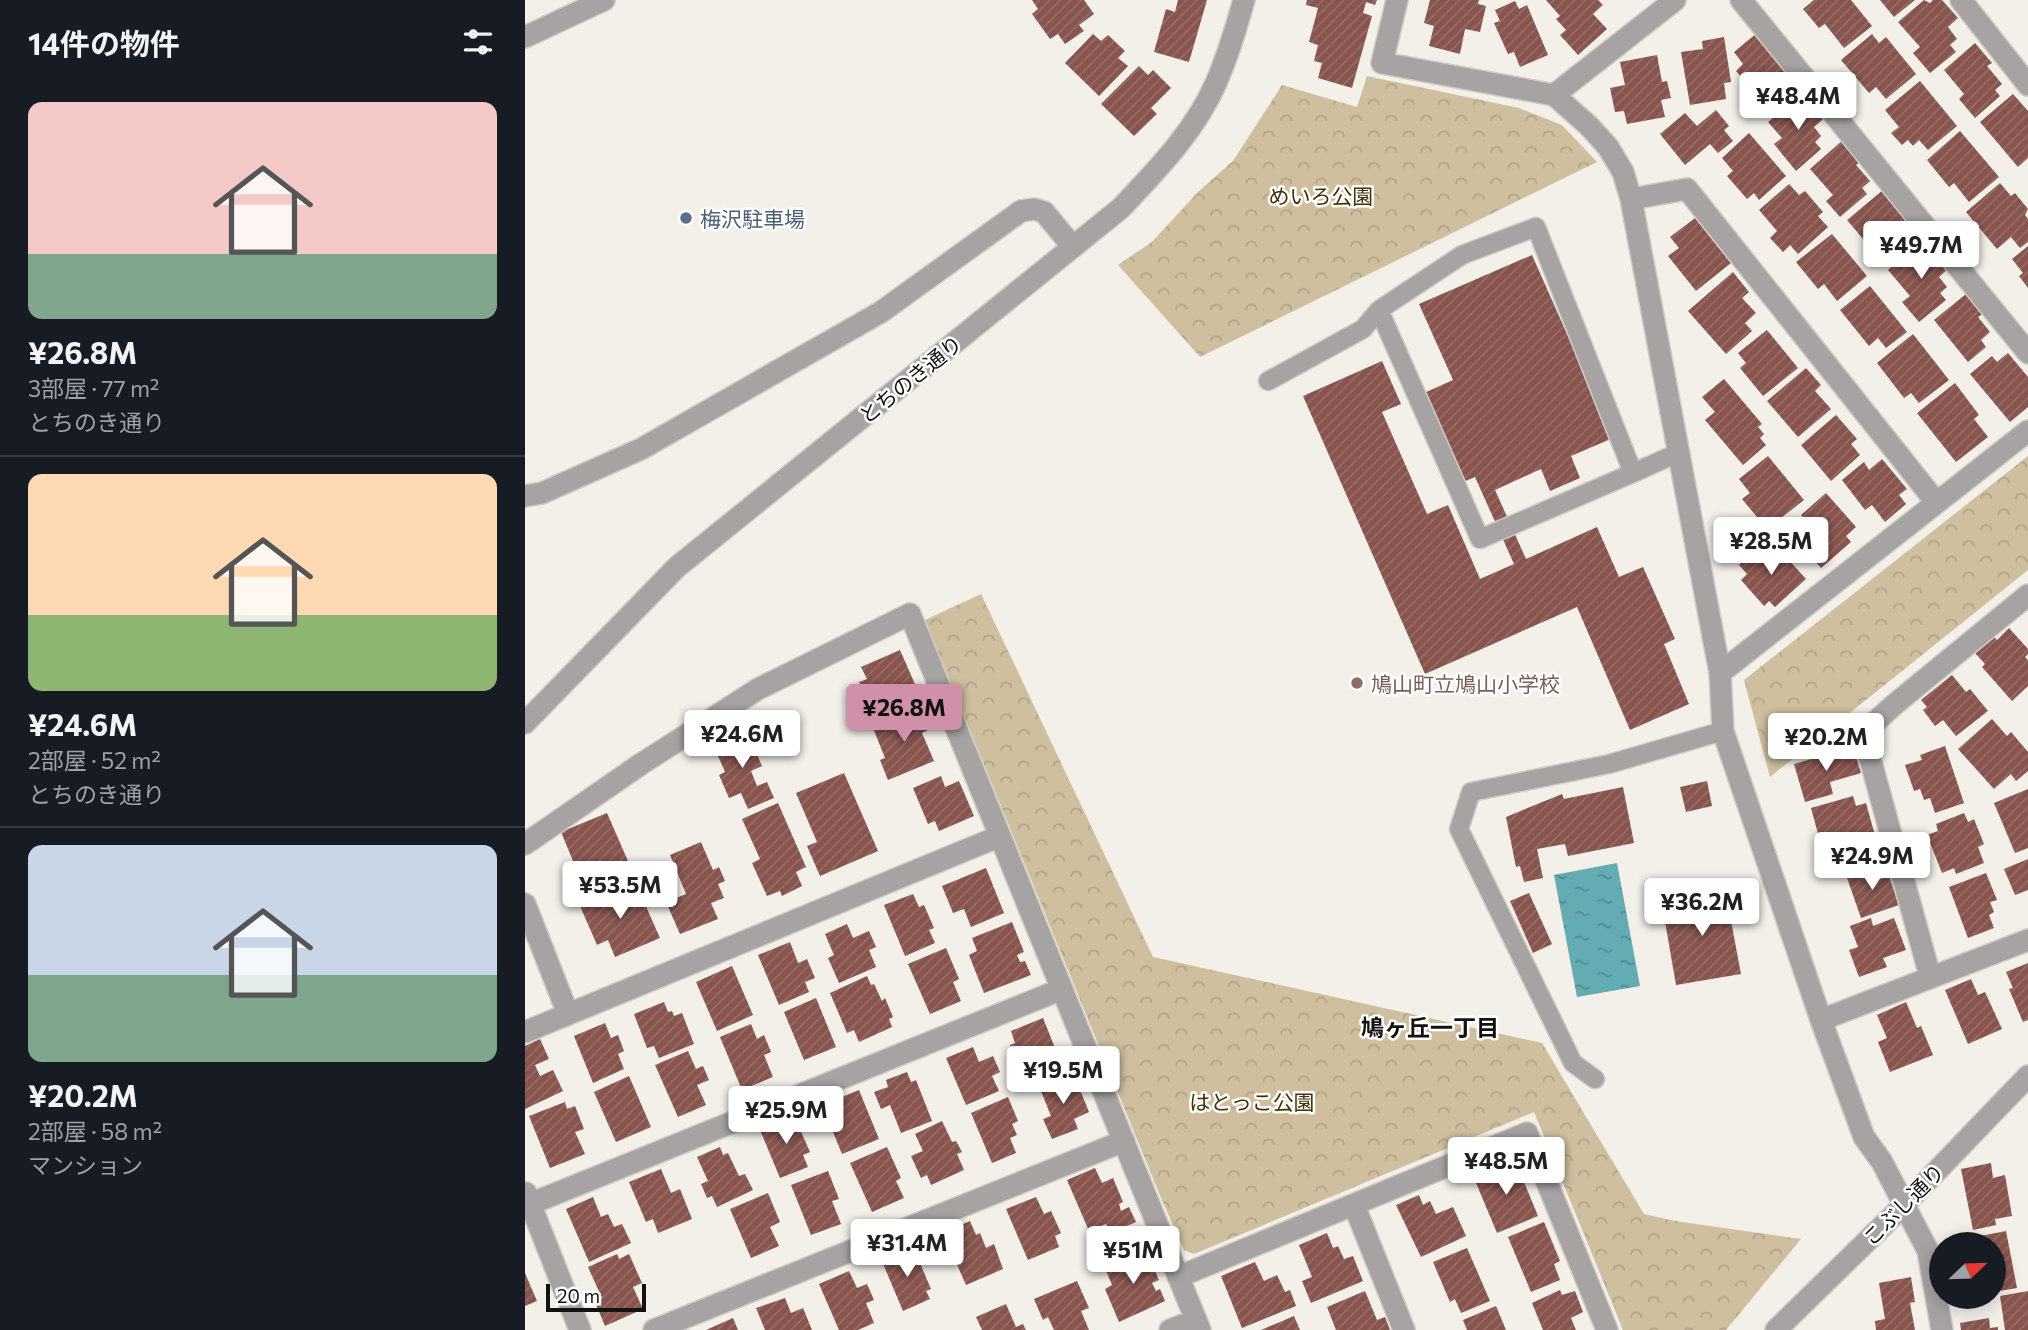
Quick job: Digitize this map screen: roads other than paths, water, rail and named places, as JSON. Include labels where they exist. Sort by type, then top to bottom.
[{"type":"street","points":[[525,37],[604,0]]},
{"type":"street","name":"とちのき通り","points":[[525,723],[677,568],[1121,208],[1161,167],[1196,118],[1216,84],[1244,0]]},
{"type":"street","points":[[1397,0],[1383,63],[1554,95],[1608,147],[1623,172],[1631,199],[1680,452],[1688,509],[1720,673],[1723,731],[1821,1020],[1864,1137],[1882,1162],[1928,1251],[1942,1330]]},
{"type":"street","points":[[1554,95],[1675,0]]},
{"type":"street","points":[[1741,0],[2028,353]]},
{"type":"street","points":[[1961,0],[2028,85]]},
{"type":"street","points":[[1631,199],[1687,189],[1936,502]]},
{"type":"street","points":[[525,496],[542,493],[641,449],[716,408],[881,312],[1021,211],[1034,209],[1044,212],[1073,247]]},
{"type":"street","points":[[1720,673],[2028,431]]},
{"type":"street","points":[[1930,976],[1863,733],[2028,595]]},
{"type":"street","points":[[525,844],[641,764],[758,690],[910,614],[1198,1325],[1170,1330]]},
{"type":"street","points":[[525,1032],[1000,836]]},
{"type":"street","points":[[525,904],[568,1014]]},
{"type":"street","points":[[1821,1020],[2028,940]]},
{"type":"street","points":[[580,1330],[527,1197],[1062,989]]},
{"type":"street","name":"こぶし通り","points":[[1776,1330],[1903,1205],[2028,1076]]},
{"type":"street","points":[[1178,1277],[1527,1133],[1607,1330]]},
{"type":"street","points":[[654,1330],[1124,1141]]},
{"type":"street","points":[[1354,1205],[1404,1330]]},
{"type":"lane","points":[[1268,381],[1363,329],[1379,310],[1462,255],[1536,227],[1633,472]]},
{"type":"lane","points":[[1379,310],[1479,539],[1680,452]]},
{"type":"lane","points":[[1595,1079],[1573,1063],[1459,829],[1471,792],[1609,764],[1723,731]]},
{"type":"water","points":[[1617,863],[1640,986],[1577,997],[1554,875]]},
{"type":"place","name":"梅沢駐車場","points":[[686,218]]},
{"type":"place","name":"鳩山町立鳩山小学校","points":[[1357,683]]},
{"type":"district","name":"鳩ヶ丘一丁目","points":[[1430,1027]]},
{"type":"park label","name":"めいろ公園","points":[[1321,195]]},
{"type":"park label","name":"はとっこ公園","points":[[1252,1101]]}]
